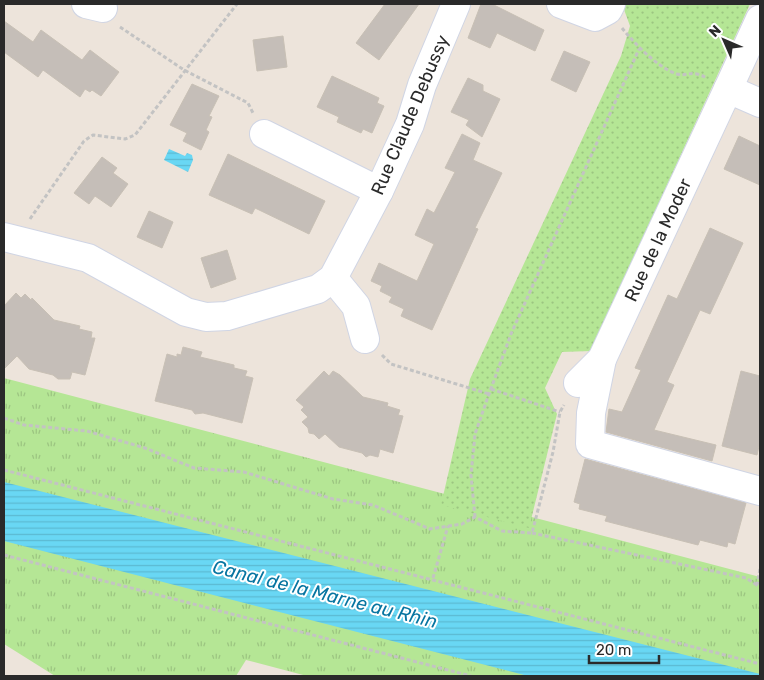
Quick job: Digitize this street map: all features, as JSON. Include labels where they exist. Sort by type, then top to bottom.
[{"type":"street","name":"Rue Claude Debussy","points":[[333,278],[379,191],[410,124],[422,85],[456,4]]},
{"type":"street","points":[[561,4],[595,17],[609,7]]},
{"type":"street","name":"Rue de la Moder","points":[[578,383],[602,359],[760,19]]},
{"type":"street","points":[[728,89],[760,104]]},
{"type":"street","points":[[264,134],[379,191]]},
{"type":"street","points":[[9,238],[88,258],[186,312],[206,317],[227,316],[318,289],[333,278],[356,306],[365,339]]},
{"type":"street","points":[[602,359],[590,413],[590,444],[760,491]]},
{"type":"path","points":[[9,238],[84,141],[93,135],[125,139],[135,135],[237,4]]},
{"type":"path","points":[[94,6],[125,32],[184,70],[248,103],[264,134]]},
{"type":"path","points":[[609,7],[639,50],[677,74],[696,72],[728,89]]},
{"type":"path","points":[[475,517],[471,475],[475,434],[488,394],[511,334],[639,50]]},
{"type":"path","points":[[365,339],[391,364],[488,394]]},
{"type":"path","points":[[532,532],[553,452],[560,412],[578,383]]},
{"type":"path","points":[[490,389],[560,412]]},
{"type":"path","points":[[4,418],[24,425],[87,431],[146,448],[194,468],[244,472],[333,499],[372,504],[430,529],[462,524],[475,517]]},
{"type":"path","points":[[4,470],[433,578],[760,664]]},
{"type":"path","points":[[475,517],[502,531],[532,532],[746,578],[758,586],[760,569]]},
{"type":"path","points":[[433,578],[448,526]]},
{"type":"path","points":[[4,555],[471,676]]},
{"type":"green space","points":[[622,4],[750,4],[591,351],[562,352],[545,388],[557,414],[529,528],[441,505],[470,379],[621,56],[630,26]]},
{"type":"green space","points":[[4,378],[760,577],[760,676],[307,676],[246,660],[236,676],[55,676],[4,644]]},
{"type":"water","points":[[169,149],[185,156],[187,153],[192,155],[193,160],[188,172],[164,160]]},
{"type":"water","name":"Canal de la Marne au Rhin","points":[[4,482],[760,674],[760,676],[528,676],[4,541]]},
{"type":"building","points":[[385,4],[419,4],[379,60],[356,43]]},
{"type":"building","points":[[481,4],[492,4],[544,30],[535,51],[497,33],[490,48],[468,38]]},
{"type":"building","points":[[4,21],[33,42],[41,30],[82,60],[90,50],[119,72],[101,96],[92,90],[90,92],[85,89],[80,97],[43,70],[38,77],[4,52]]},
{"type":"building","points":[[283,36],[287,67],[257,71],[253,40]]},
{"type":"building","points":[[564,51],[590,62],[576,92],[551,80]]},
{"type":"building","points":[[332,76],[379,98],[377,103],[384,106],[372,133],[363,129],[361,133],[337,122],[339,117],[317,107]]},
{"type":"building","points":[[468,78],[483,85],[483,91],[500,99],[482,137],[466,125],[469,120],[451,112]]},
{"type":"building","points":[[192,84],[219,96],[209,116],[212,117],[206,130],[209,132],[201,150],[183,141],[187,133],[170,125]]},
{"type":"building","points":[[462,134],[480,143],[473,160],[502,173],[475,228],[478,229],[432,330],[401,316],[404,309],[389,302],[392,297],[380,291],[382,286],[371,281],[379,263],[417,281],[434,244],[415,235],[427,209],[434,213],[455,172],[445,168]]},
{"type":"building","points":[[739,136],[760,146],[760,185],[724,169]]},
{"type":"building","points":[[228,154],[325,201],[309,234],[255,208],[252,214],[209,195]]},
{"type":"building","points":[[102,157],[117,168],[113,173],[128,184],[111,207],[95,196],[89,204],[74,193]]},
{"type":"building","points":[[149,211],[173,222],[162,248],[137,237]]},
{"type":"building","points":[[710,228],[743,243],[710,314],[700,310],[667,382],[674,385],[654,430],[716,445],[712,461],[606,432],[609,409],[622,412],[641,370],[635,368],[668,295],[677,299]]},
{"type":"building","points":[[227,250],[236,279],[211,288],[201,258]]},
{"type":"building","points":[[16,293],[21,298],[25,294],[31,300],[32,298],[54,320],[80,326],[79,329],[92,332],[91,338],[95,338],[85,375],[72,372],[70,379],[58,379],[53,375],[29,369],[17,356],[4,369],[4,306]]},
{"type":"building","points":[[183,347],[202,352],[200,357],[234,365],[234,368],[247,371],[245,376],[253,378],[242,423],[203,413],[195,414],[192,410],[155,401],[167,354],[177,357],[177,354],[181,355]]},
{"type":"building","points":[[324,371],[329,376],[333,371],[340,375],[363,397],[388,403],[387,406],[400,410],[398,415],[403,416],[393,453],[380,449],[378,457],[370,455],[366,457],[362,453],[339,447],[325,434],[319,439],[314,434],[309,433],[308,428],[302,422],[308,417],[301,410],[304,407],[296,400]]},
{"type":"building","points":[[741,371],[760,376],[760,442],[757,455],[722,446]]},
{"type":"building","points":[[585,459],[746,503],[735,544],[728,542],[727,547],[700,540],[698,545],[605,521],[607,516],[579,509],[580,504],[574,502]]}]
